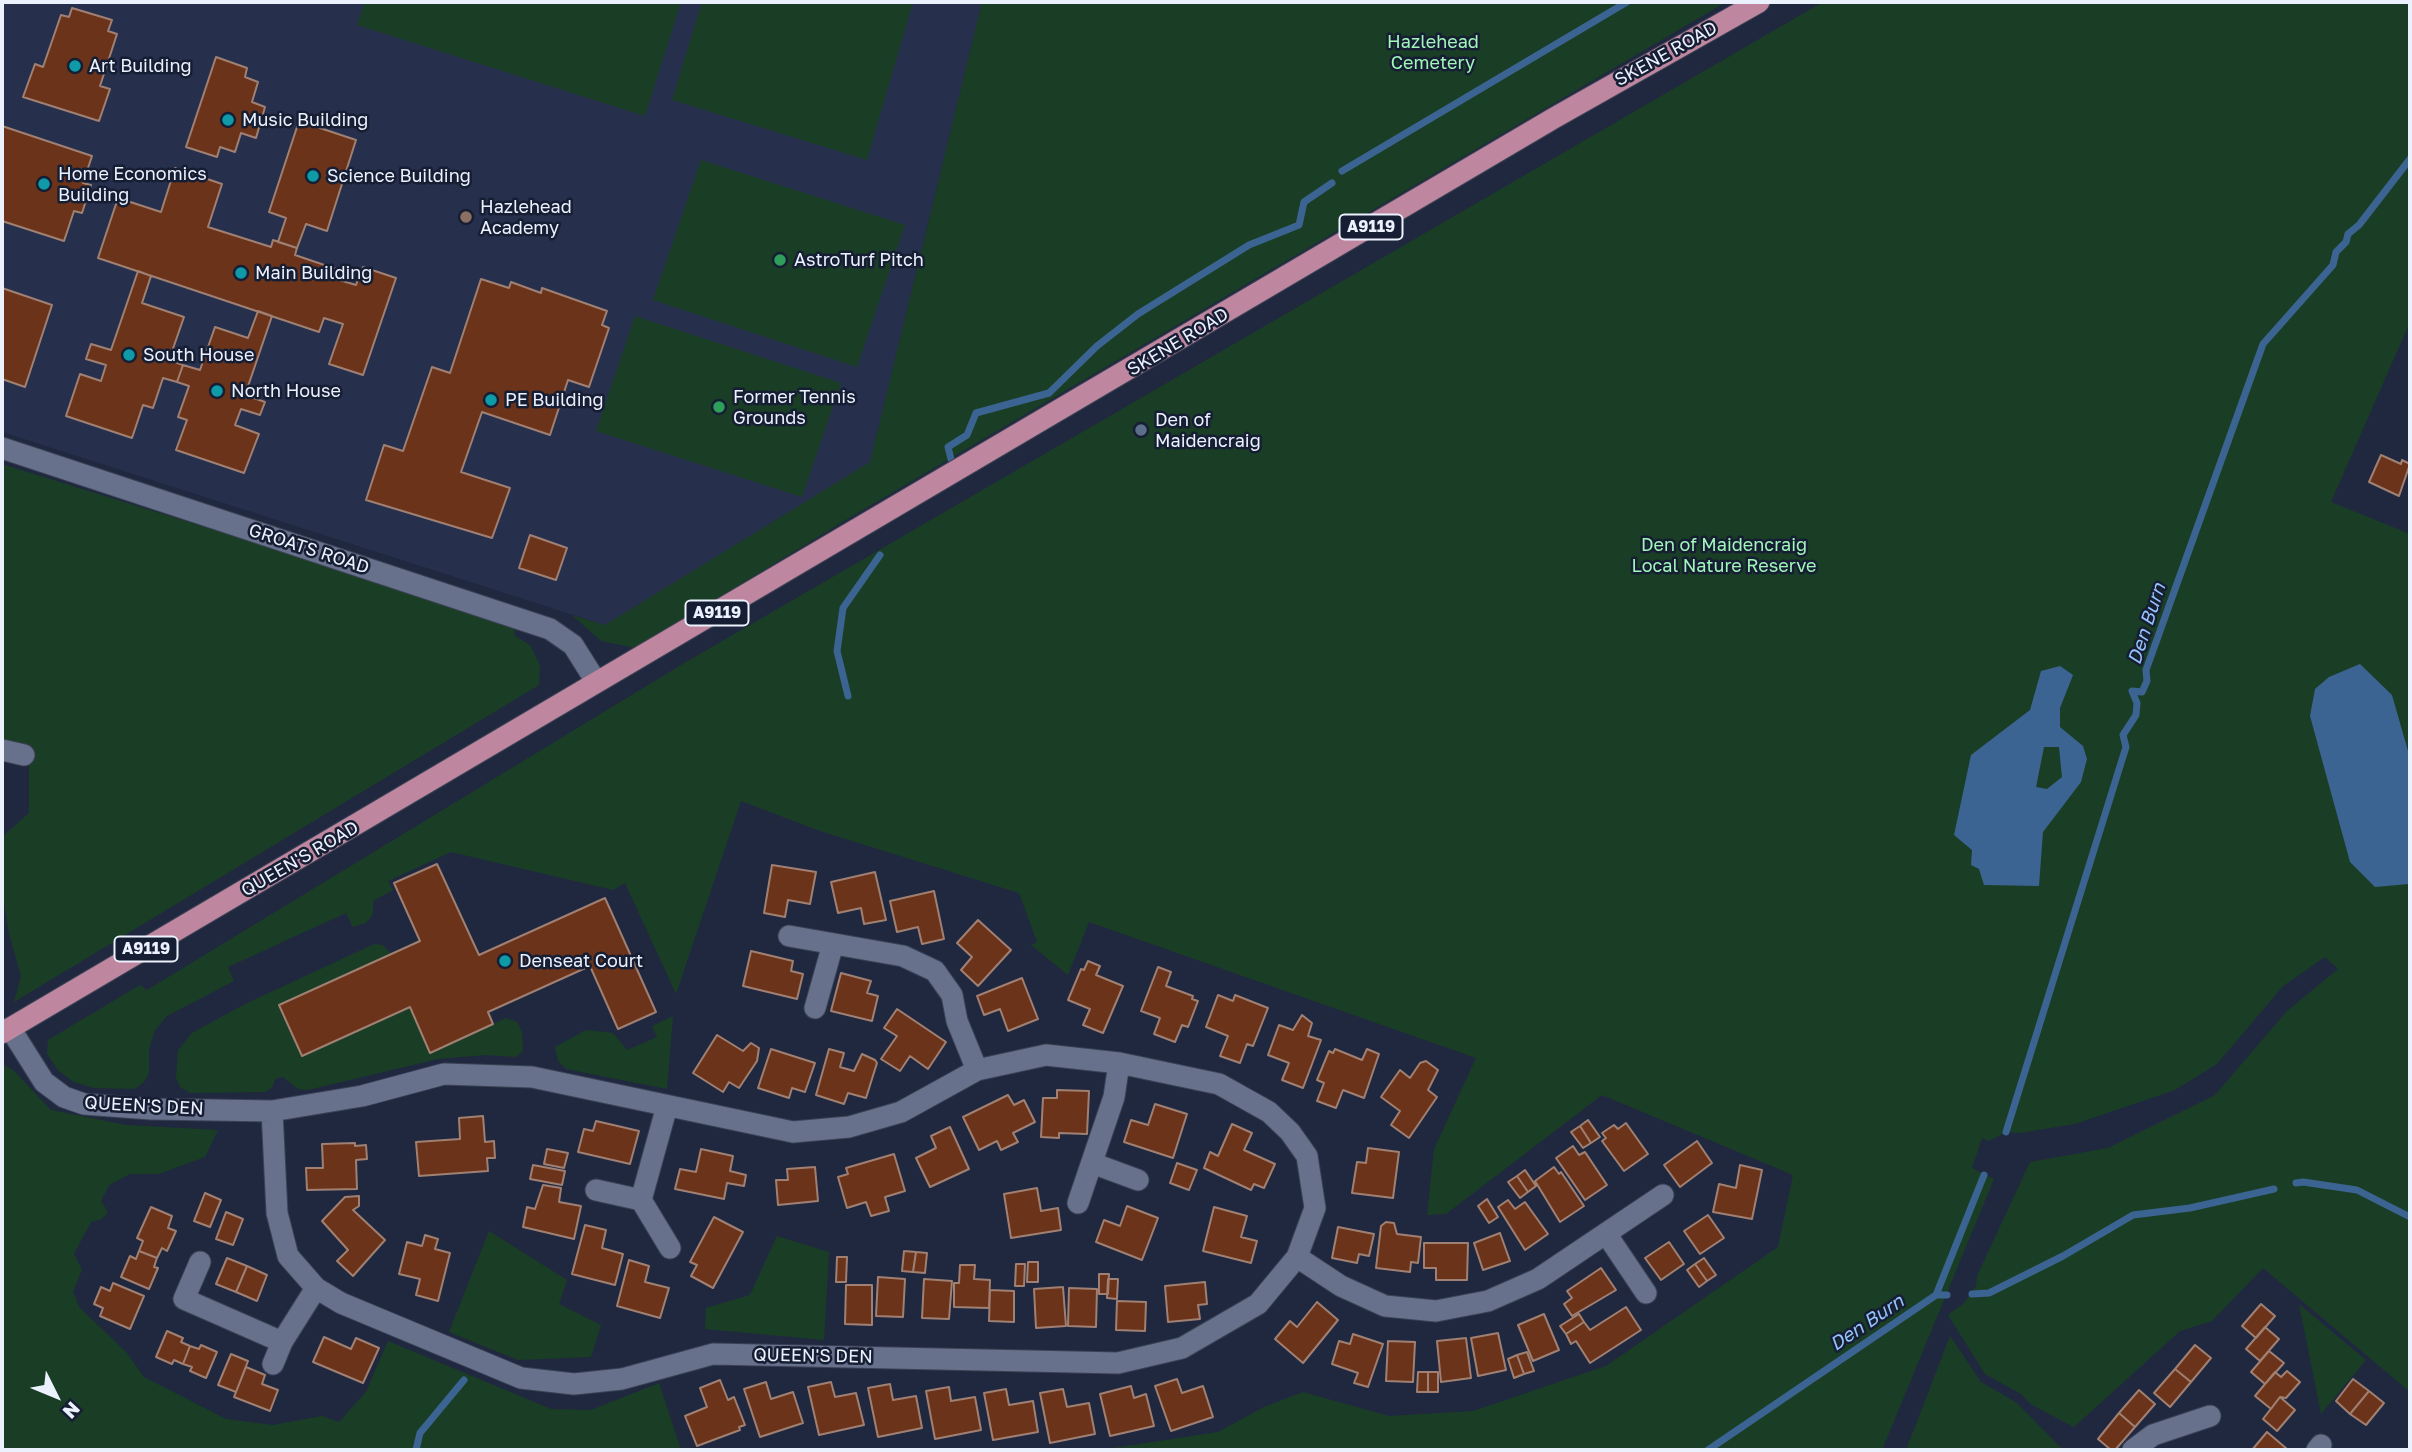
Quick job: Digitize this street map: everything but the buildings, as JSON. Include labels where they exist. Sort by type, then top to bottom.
[{"type":"main road","name":"SKENE ROAD","points":[[595,680],[680,635],[1554,118],[1759,2]]},
{"type":"main road","name":"QUEEN'S ROAD","points":[[6,1030],[358,825],[595,680]]},
{"type":"street","name":"GROATS ROAD","points":[[2,448],[550,629],[573,645],[595,680]]},
{"type":"street","points":[[2,750],[24,755]]},
{"type":"street","points":[[789,936],[903,956],[935,971],[952,995],[957,1021],[977,1070]]},
{"type":"street","points":[[815,1008],[833,944]]},
{"type":"street","name":"QUEEN'S DEN","points":[[6,1030],[44,1082],[64,1097],[83,1104],[272,1111],[362,1096],[444,1074],[532,1077],[793,1132],[849,1127],[901,1112],[977,1070],[1046,1055],[1119,1063],[1219,1084],[1269,1112],[1290,1132],[1307,1156],[1315,1208],[1297,1257],[1258,1304],[1182,1348],[1118,1363],[713,1354],[622,1379],[574,1384],[521,1378],[341,1303],[316,1288],[288,1256],[277,1213],[272,1111]]},
{"type":"street","points":[[1078,1203],[1114,1097],[1119,1063]]},
{"type":"street","points":[[641,1200],[667,1106]]},
{"type":"street","points":[[1092,1163],[1138,1180]]},
{"type":"street","points":[[596,1190],[641,1200],[670,1248]]},
{"type":"street","points":[[1297,1257],[1340,1286],[1385,1306],[1436,1311],[1488,1301],[1538,1279],[1663,1195]]},
{"type":"street","points":[[1606,1235],[1646,1293]]},
{"type":"street","points":[[200,1262],[184,1299],[282,1342]]},
{"type":"street","points":[[272,1364],[282,1342],[316,1288]]},
{"type":"street","points":[[2133,1450],[2153,1435],[2210,1416]]},
{"type":"shaded area","name":"Hazlehead Academy","points":[[2,2],[982,2],[870,462],[605,625],[2,432]]},
{"type":"shaded area","points":[[2360,664],[2392,695],[2410,758],[2409,884],[2375,887],[2350,862],[2310,716],[2315,689],[2329,677]]},
{"type":"shaded area","points":[[2060,666],[2073,675],[2060,708],[2060,727],[2083,746],[2087,759],[2081,782],[2043,832],[2039,886],[1984,885],[1979,869],[1971,865],[1972,850],[1954,835],[1971,755],[2030,710],[2041,671]],"holes":[[[2044,747],[2059,747],[2062,777],[2047,789],[2036,787]]]},
{"type":"green space","points":[[365,2],[681,2],[645,116],[357,25]]},
{"type":"green space","points":[[702,2],[913,2],[867,160],[672,100]]},
{"type":"green space","name":"Hazlehead Cemetery","points":[[982,2],[1726,2],[849,518],[636,648],[601,641],[572,615],[605,625],[870,462]]},
{"type":"green space","name":"Den of Maidencraig Local Nature Reserve","points":[[1823,2],[2410,2],[2410,322],[2331,502],[2410,534],[2410,1392],[2263,1268],[2212,1321],[2180,1331],[2074,1427],[2032,1405],[2021,1394],[1985,1374],[1948,1315],[1964,1303],[1976,1286],[1977,1276],[2030,1162],[2108,1148],[2215,1095],[2287,1011],[2338,969],[2325,957],[2283,986],[2217,1064],[2175,1090],[2075,1124],[2020,1133],[2006,1132],[1989,1141],[1982,1138],[1972,1168],[1994,1179],[1882,1450],[1100,1450],[1218,1432],[1264,1407],[1303,1392],[1389,1416],[1473,1411],[1606,1366],[1778,1247],[1793,1175],[1602,1095],[1446,1214],[1427,1215],[1434,1149],[1476,1058],[1089,922],[1068,975],[1031,945],[1037,942],[1019,893],[820,831],[741,801],[676,994],[625,883],[613,890],[451,852],[388,881],[393,890],[373,901],[373,914],[366,923],[353,927],[346,913],[228,967],[234,981],[167,1016],[155,1030],[149,1049],[149,1073],[144,1082],[134,1089],[94,1088],[74,1082],[59,1071],[47,1054],[48,1040],[140,985],[147,990],[681,665]]},
{"type":"green space","name":"AstroTurf Pitch","points":[[701,160],[905,225],[857,367],[653,300]]},
{"type":"green space","name":"Former Tennis Grounds","points":[[635,316],[841,383],[802,497],[596,431]]},
{"type":"green space","points":[[2,464],[423,595],[514,628],[515,636],[530,645],[540,665],[539,685],[14,1002],[21,976],[9,934],[2,891],[3,836],[29,813],[29,754],[2,741]]},
{"type":"green space","points":[[374,944],[383,945],[391,954],[279,1005],[302,1055],[410,1007],[430,1053],[506,1018],[517,1022],[522,1032],[523,1051],[516,1057],[485,1055],[438,1059],[308,1090],[298,1089],[283,1077],[275,1079],[273,1086],[266,1092],[190,1093],[180,1087],[176,1078],[178,1050],[192,1033],[245,1004]]},
{"type":"green space","points":[[673,1016],[667,1089],[566,1069],[558,1061],[555,1047],[586,1030],[613,1033],[627,1050],[657,1037],[652,1026]]},
{"type":"green space","points":[[2,1064],[13,1070],[51,1110],[126,1125],[218,1130],[205,1157],[159,1174],[130,1174],[109,1185],[101,1201],[108,1212],[102,1219],[91,1222],[74,1254],[82,1270],[73,1291],[79,1307],[126,1352],[144,1377],[226,1419],[273,1425],[322,1416],[339,1422],[366,1392],[388,1341],[551,1409],[591,1410],[659,1383],[681,1450],[2,1450]]},
{"type":"green space","points":[[489,1231],[567,1280],[559,1304],[601,1325],[591,1357],[518,1360],[449,1332]]},
{"type":"green space","points":[[777,1236],[829,1252],[824,1340],[705,1329],[706,1308],[750,1295]]},
{"type":"green space","points":[[2299,1304],[2366,1360],[2321,1414]]},
{"type":"green space","points":[[1950,1336],[1981,1382],[2017,1403],[2063,1450],[1906,1450]]},
{"type":"waterway","points":[[1342,171],[1627,2]]},
{"type":"waterway","name":"Den Burn","points":[[2006,1132],[2126,747],[2123,735],[2136,715],[2137,703],[2132,691],[2142,692],[2147,681],[2146,670],[2263,344],[2333,265],[2336,252],[2346,242],[2348,234],[2359,225],[2410,159]]},
{"type":"waterway","points":[[952,463],[948,447],[967,435],[976,413],[1049,393],[1097,346],[1138,314],[1249,245],[1299,225],[1304,202],[1332,183]]},
{"type":"waterway","points":[[848,696],[837,651],[843,608],[880,555]]},
{"type":"waterway","name":"Den Burn","points":[[1708,1450],[1936,1295],[1984,1175]]},
{"type":"waterway","points":[[2296,1183],[2357,1190],[2410,1217]]},
{"type":"waterway","points":[[1972,1294],[1989,1293],[2063,1256],[2133,1215],[2190,1208],[2274,1189]]},
{"type":"waterway","points":[[1936,1295],[1947,1295]]},
{"type":"waterway","points":[[416,1450],[420,1433],[464,1380]]},
{"type":"place","name":"Art Building","points":[[75,66]]},
{"type":"place","name":"Music Building","points":[[228,120]]},
{"type":"place","name":"Science Building","points":[[313,176]]},
{"type":"place","name":"Home Economics Building","points":[[44,184]]},
{"type":"place","name":"Hazlehead Academy","points":[[466,217]]},
{"type":"place","name":"AstroTurf Pitch","points":[[780,260]]},
{"type":"place","name":"Main Building","points":[[241,273]]},
{"type":"place","name":"South House","points":[[129,355]]},
{"type":"place","name":"North House","points":[[217,391]]},
{"type":"place","name":"PE Building","points":[[491,400]]},
{"type":"place","name":"Former Tennis Grounds","points":[[719,407]]},
{"type":"place","name":"Den of Maidencraig","points":[[1141,430]]},
{"type":"place","name":"Denseat Court","points":[[505,961]]}]
